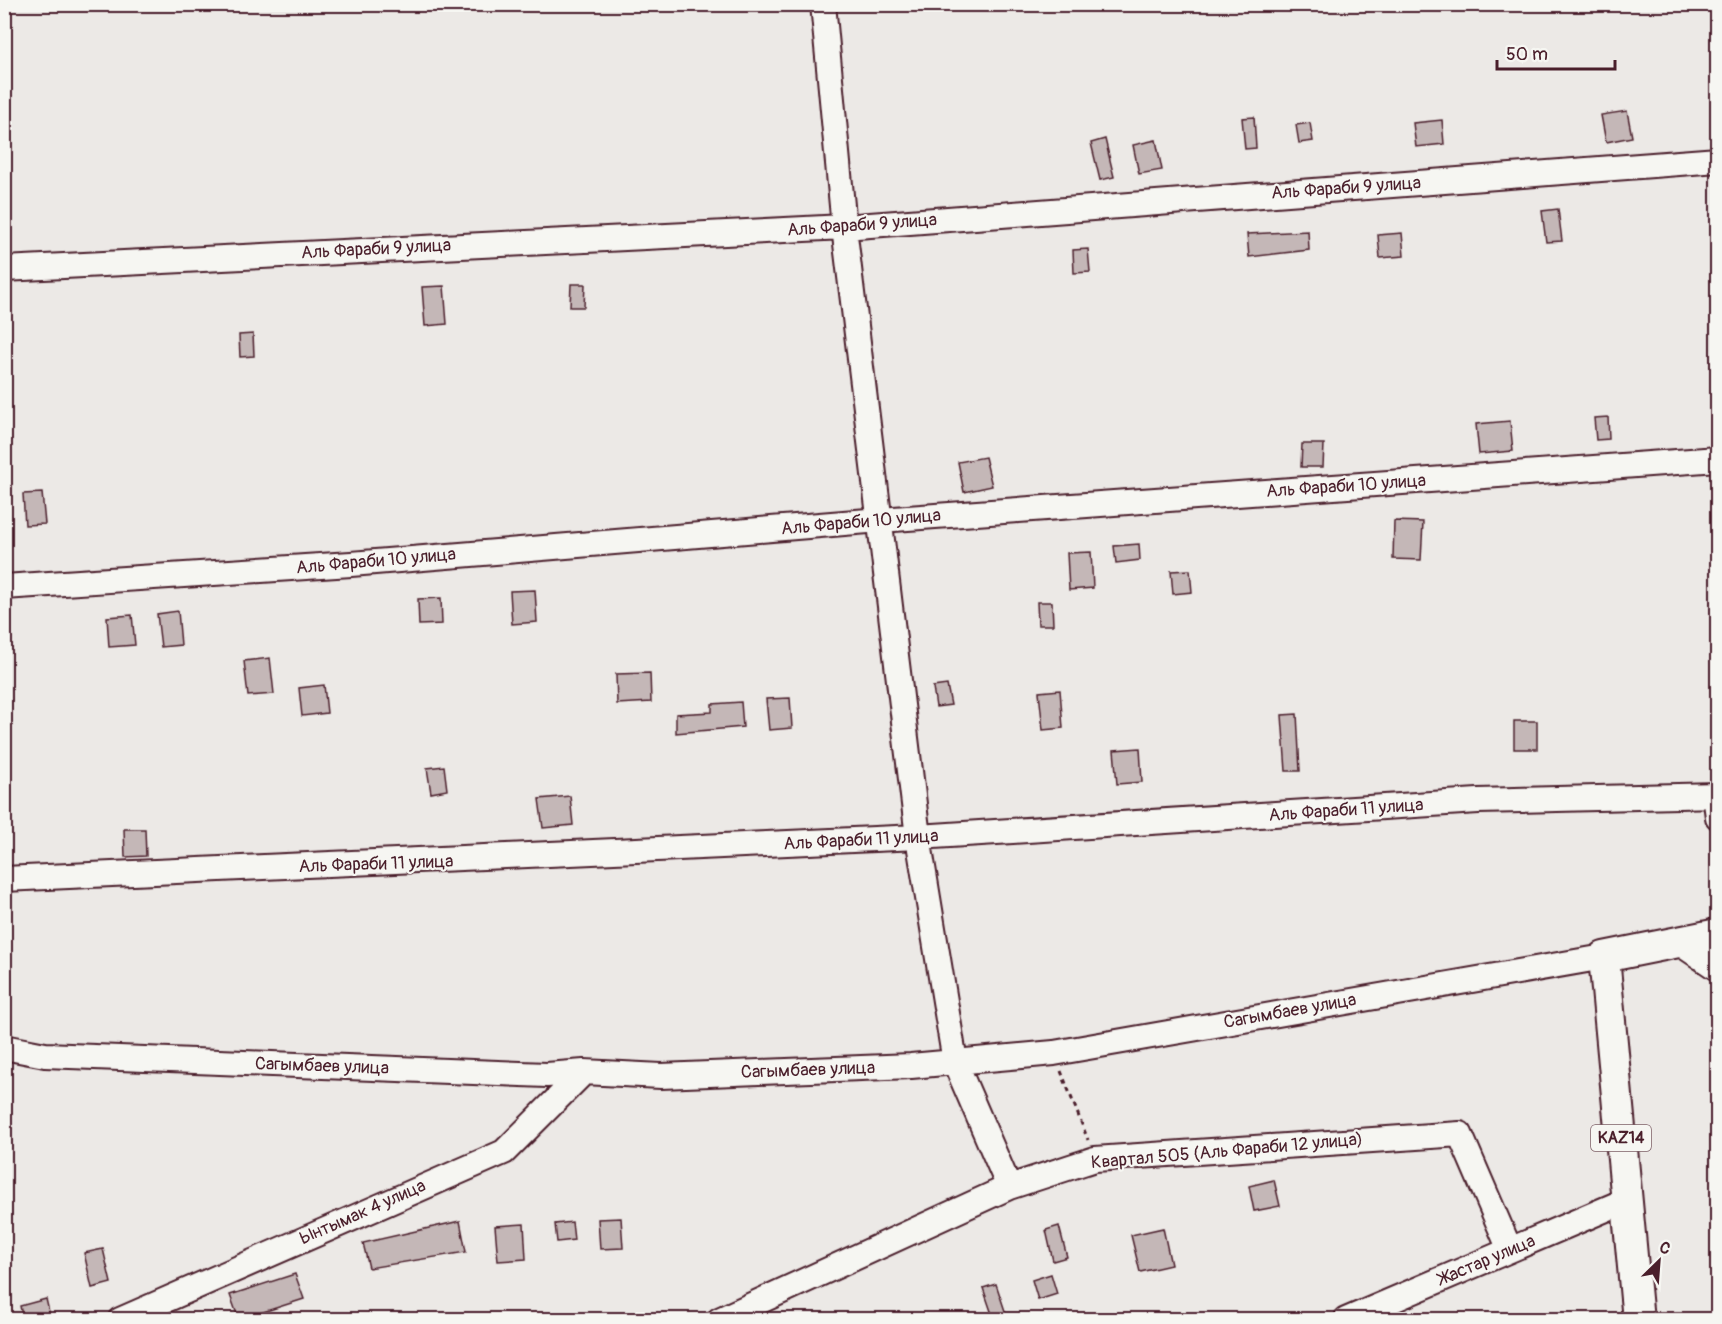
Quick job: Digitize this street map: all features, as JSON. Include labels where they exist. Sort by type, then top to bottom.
[{"type":"main road","points":[[1604,957],[1718,934]]},
{"type":"main road","name":"KAZ14","points":[[1604,957],[1638,1320]]},
{"type":"street","points":[[823,4],[844,227],[918,837],[955,1062],[1009,1187]]},
{"type":"street","name":"Аль Фараби 9 улица","points":[[4,269],[844,227],[1718,160]]},
{"type":"street","name":"Аль Фараби 10 улица","points":[[4,587],[363,563],[880,520],[1718,459]]},
{"type":"street","name":"Аль Фараби 11 улица","points":[[4,879],[918,837],[1478,801],[1717,802]]},
{"type":"street","points":[[1678,942],[1718,969]]},
{"type":"street","name":"Сагымбаев улица","points":[[4,1047],[45,1055],[546,1075],[584,1072],[661,1076],[911,1066],[1054,1053],[1604,957]]},
{"type":"street","name":"Ынтымак 4 улица","points":[[120,1320],[504,1152],[584,1072]]},
{"type":"street","name":"Квартал 505 (Аль Фараби 12 улица)","points":[[719,1320],[1009,1187],[1095,1159],[1460,1134],[1510,1250]]},
{"type":"street","name":"Жастар улица","points":[[1346,1320],[1627,1200]]},
{"type":"path","points":[[1054,1053],[1095,1159]]},
{"type":"building","points":[[1627,111],[1632,137],[1606,142],[1601,115]]},
{"type":"building","points":[[1254,117],[1256,148],[1245,149],[1242,118]]},
{"type":"building","points":[[1442,120],[1444,144],[1416,147],[1413,123]]},
{"type":"building","points":[[1310,123],[1313,141],[1299,143],[1296,125]]},
{"type":"building","points":[[1105,139],[1114,177],[1100,180],[1091,143]]},
{"type":"building","points":[[1156,140],[1162,170],[1139,174],[1133,145]]},
{"type":"building","points":[[1558,209],[1562,241],[1546,242],[1542,211]]},
{"type":"building","points":[[1308,231],[1309,250],[1249,257],[1247,234]]},
{"type":"building","points":[[1402,233],[1404,256],[1380,258],[1378,235]]},
{"type":"building","points":[[1088,249],[1090,272],[1074,273],[1073,250]]},
{"type":"building","points":[[571,284],[585,284],[584,307],[570,307]]},
{"type":"building","points":[[444,286],[447,324],[425,326],[422,287]]},
{"type":"building","points":[[253,334],[254,356],[240,357],[239,335]]},
{"type":"building","points":[[1608,417],[1609,439],[1596,440],[1594,418]]},
{"type":"building","points":[[1510,421],[1513,451],[1479,454],[1476,424]]},
{"type":"building","points":[[1302,444],[1324,444],[1323,467],[1301,467]]},
{"type":"building","points":[[985,457],[992,486],[964,492],[958,462]]},
{"type":"building","points":[[42,493],[45,524],[25,525],[23,494]]},
{"type":"building","points":[[1394,521],[1423,522],[1421,560],[1393,559]]},
{"type":"building","points":[[1139,544],[1140,560],[1116,563],[1114,546]]},
{"type":"building","points":[[1091,552],[1093,588],[1069,590],[1067,553]]},
{"type":"building","points":[[1190,570],[1192,592],[1173,594],[1171,571]]},
{"type":"building","points":[[535,590],[537,622],[512,624],[510,591]]},
{"type":"building","points":[[441,598],[442,624],[419,625],[418,599]]},
{"type":"building","points":[[1037,602],[1052,602],[1053,625],[1038,625]]},
{"type":"building","points":[[178,611],[181,645],[161,647],[157,614]]},
{"type":"building","points":[[132,615],[135,645],[109,647],[107,617]]},
{"type":"building","points":[[270,658],[274,694],[248,696],[244,661]]},
{"type":"building","points":[[650,673],[651,702],[617,704],[616,674]]},
{"type":"building","points":[[324,685],[327,713],[302,716],[299,688]]},
{"type":"building","points":[[947,685],[951,705],[936,707],[933,687]]},
{"type":"building","points":[[1060,690],[1063,728],[1043,730],[1039,692]]},
{"type":"building","points":[[790,698],[792,728],[769,730],[766,699]]},
{"type":"building","points":[[741,702],[743,727],[676,733],[676,714],[712,712],[712,704]]},
{"type":"building","points":[[1297,714],[1300,771],[1286,771],[1282,715]]},
{"type":"building","points":[[1514,721],[1537,721],[1537,749],[1514,749]]},
{"type":"building","points":[[1140,748],[1142,782],[1117,784],[1114,750]]},
{"type":"building","points":[[444,766],[447,790],[431,793],[427,768]]},
{"type":"building","points":[[570,796],[573,825],[543,828],[539,799]]},
{"type":"building","points":[[124,829],[145,829],[146,856],[125,857]]},
{"type":"building","points":[[1274,1180],[1280,1206],[1254,1211],[1249,1186]]},
{"type":"building","points":[[621,1218],[623,1248],[600,1249],[598,1219]]},
{"type":"building","points":[[460,1221],[466,1252],[369,1268],[363,1243]]},
{"type":"building","points":[[572,1222],[574,1240],[557,1242],[555,1224]]},
{"type":"building","points":[[524,1224],[526,1259],[498,1261],[495,1226]]},
{"type":"building","points":[[1059,1226],[1067,1257],[1053,1261],[1046,1230]]},
{"type":"building","points":[[1163,1228],[1171,1265],[1140,1272],[1131,1235]]},
{"type":"building","points":[[103,1249],[111,1283],[92,1288],[84,1253]]},
{"type":"building","points":[[295,1274],[304,1299],[260,1313],[261,1316],[253,1320],[239,1320],[230,1295]]},
{"type":"building","points":[[1051,1274],[1057,1294],[1038,1300],[1032,1280]]},
{"type":"building","points":[[996,1284],[1008,1320],[994,1320],[983,1288]]},
{"type":"building","points":[[46,1299],[51,1320],[23,1320],[20,1306]]}]
